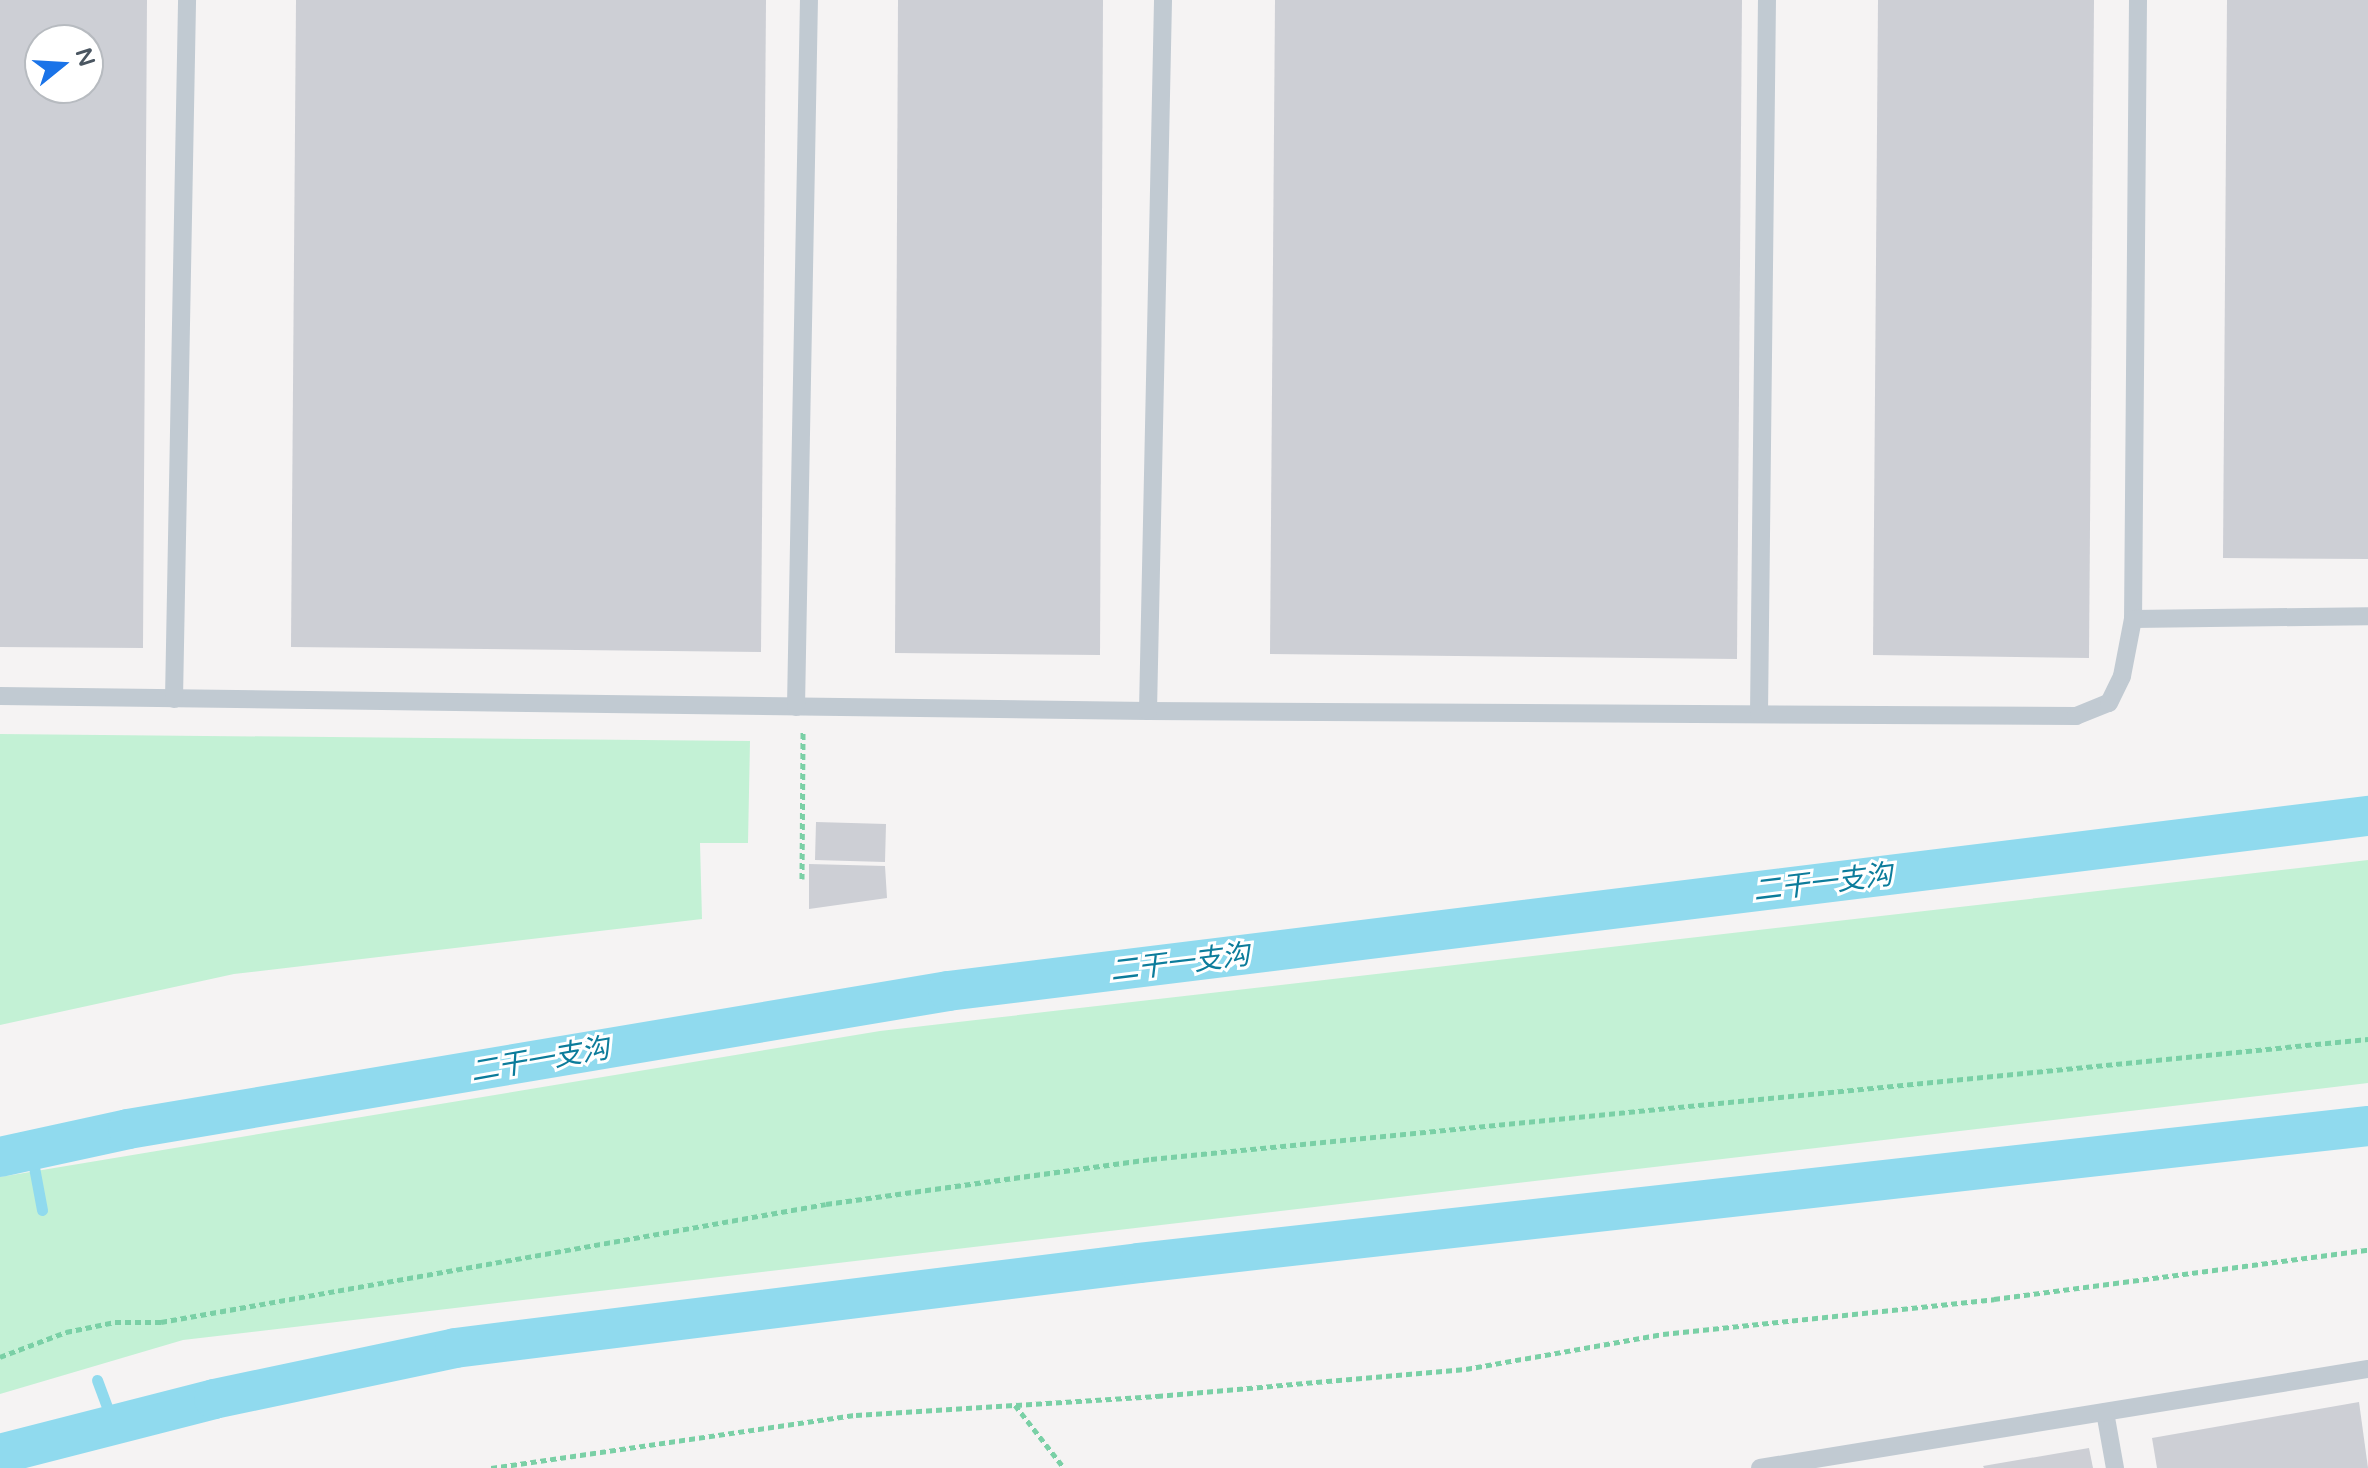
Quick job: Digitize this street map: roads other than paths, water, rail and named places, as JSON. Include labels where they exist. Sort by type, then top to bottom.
[{"type":"lane","points":[[174,699],[187,0]]},
{"type":"lane","points":[[800,707],[809,0]]},
{"type":"lane","points":[[1148,711],[1163,0]]},
{"type":"lane","points":[[1759,714],[1767,0]]},
{"type":"lane","points":[[0,696],[1148,711],[2076,716],[2109,703],[2122,676],[2133,619],[2138,0]]},
{"type":"lane","points":[[2133,619],[2368,616]]},
{"type":"lane","points":[[1760,1468],[2368,1369]]},
{"type":"lane","points":[[2105,1412],[2115,1468]]},
{"type":"waterway","name":"二干一支沟","points":[[0,1157],[128,1129],[948,991],[2368,816]]},
{"type":"waterway","points":[[0,1454],[214,1399],[455,1348],[1139,1263],[2368,1126]]},
{"type":"waterway","points":[[31,1151],[42,1210]]},
{"type":"waterway","points":[[97,1380],[113,1423]]}]
